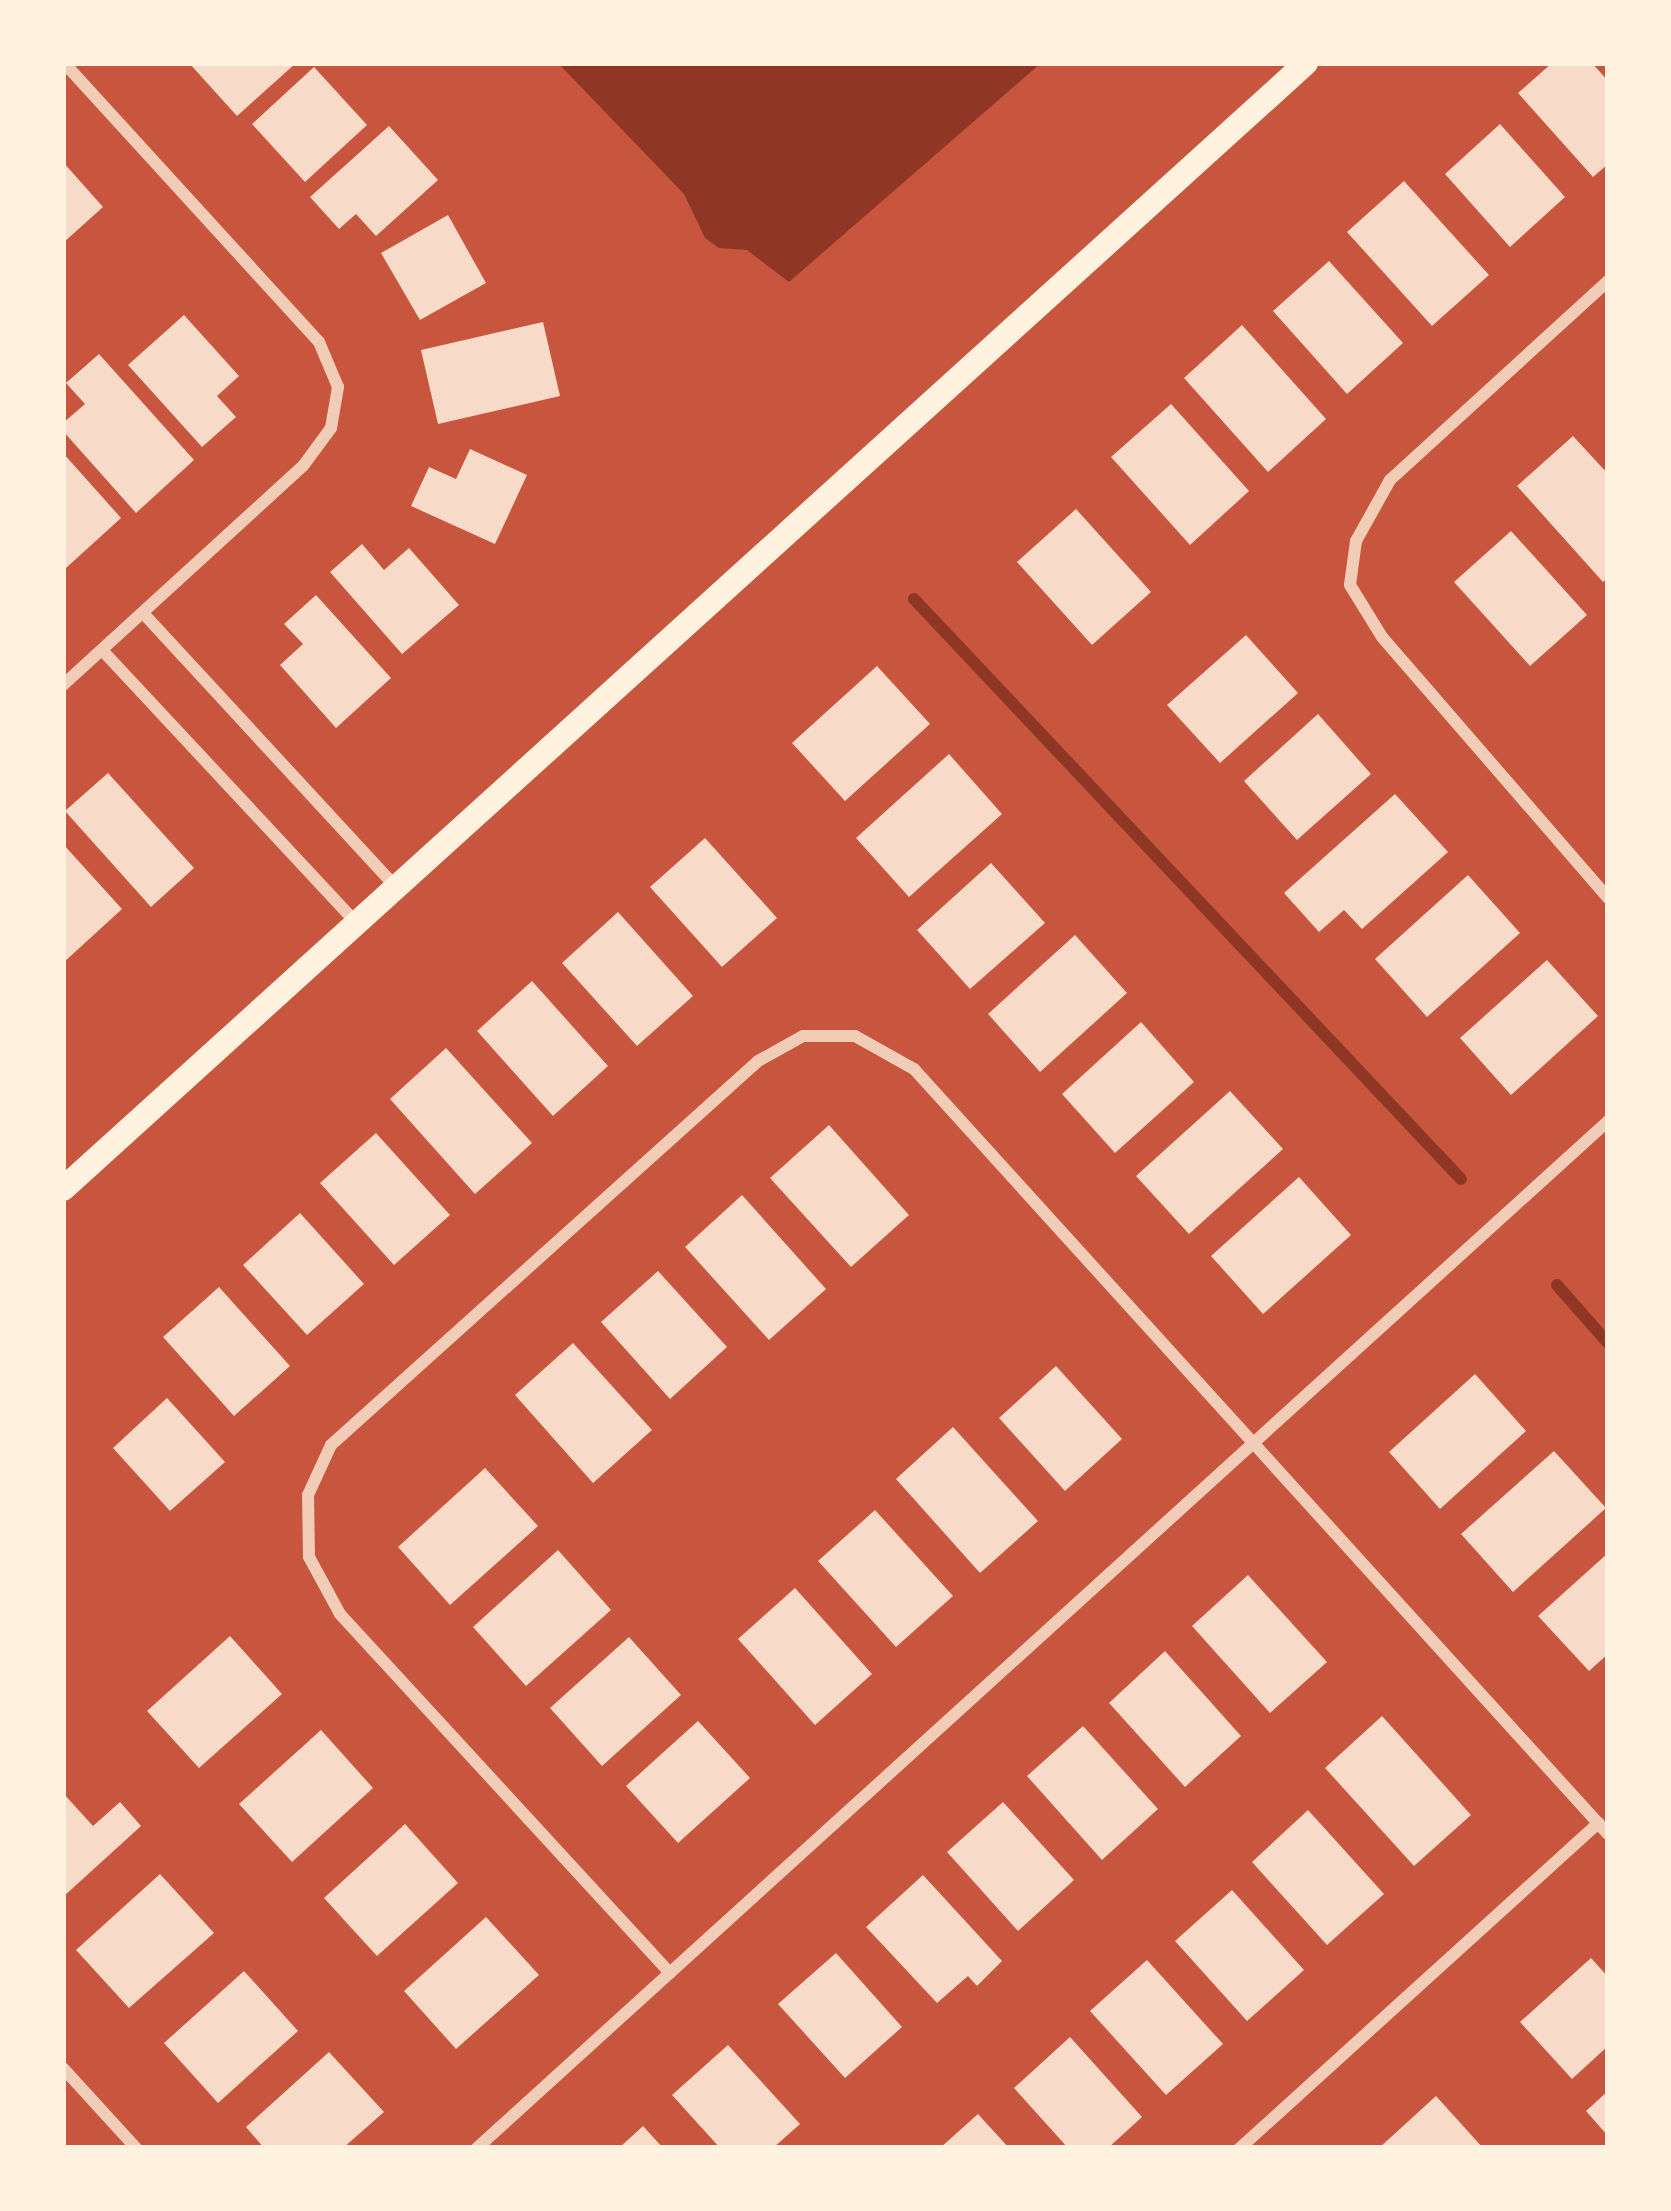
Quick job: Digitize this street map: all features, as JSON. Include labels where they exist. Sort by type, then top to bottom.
[{"type":"main road","points":[[63,1189],[1306,63]]},
{"type":"street","points":[[63,686],[303,466],[332,428],[338,387],[319,342],[64,63]]},
{"type":"street","points":[[1608,281],[1390,480],[1357,541],[1350,585],[1382,637],[1608,898]]},
{"type":"street","points":[[142,613],[395,886]]},
{"type":"street","points":[[102,650],[356,922]]},
{"type":"street","points":[[670,1973],[340,1614],[310,1557],[308,1496],[331,1445],[758,1060],[802,1036],[855,1036],[914,1069],[1603,1828],[1240,2148]]},
{"type":"street","points":[[477,2148],[1608,1121]]},
{"type":"street","points":[[63,2068],[136,2148]]},
{"type":"shaded area","points":[[558,63],[1041,63],[789,282],[747,250],[719,248],[705,238],[684,194]]},
{"type":"building","points":[[189,63],[296,63],[237,116]]},
{"type":"building","points":[[1552,63],[1592,63],[1608,81],[1608,164],[1593,177],[1518,93]]},
{"type":"building","points":[[314,67],[367,125],[305,182],[252,124]]},
{"type":"building","points":[[1500,124],[1565,197],[1510,247],[1445,174]]},
{"type":"building","points":[[389,126],[438,180],[376,236],[356,214],[339,229],[310,197]]},
{"type":"building","points":[[63,162],[103,207],[63,243]]},
{"type":"building","points":[[1404,181],[1489,275],[1432,326],[1347,232]]},
{"type":"building","points":[[448,215],[486,283],[420,320],[381,253]]},
{"type":"building","points":[[1329,261],[1403,343],[1347,394],[1273,311]]},
{"type":"building","points":[[184,315],[239,376],[217,396],[236,417],[202,447],[128,365]]},
{"type":"building","points":[[543,322],[560,396],[438,424],[421,350]]},
{"type":"building","points":[[1242,325],[1326,419],[1268,472],[1184,378]]},
{"type":"building","points":[[99,354],[194,460],[136,513],[63,431],[63,423],[85,404],[66,383]]},
{"type":"building","points":[[1171,404],[1249,491],[1190,545],[1111,457]]},
{"type":"building","points":[[1573,436],[1608,474],[1608,577],[1603,582],[1517,486]]},
{"type":"building","points":[[470,449],[527,475],[495,544],[411,506],[429,467],[456,479]]},
{"type":"building","points":[[63,453],[121,518],[66,568],[63,565]]},
{"type":"building","points":[[1076,509],[1151,592],[1092,645],[1017,562]]},
{"type":"building","points":[[1511,531],[1587,615],[1530,666],[1454,582]]},
{"type":"building","points":[[362,544],[384,570],[409,548],[459,605],[402,654],[330,572]]},
{"type":"building","points":[[316,595],[391,678],[336,728],[280,665],[303,644],[284,624]]},
{"type":"building","points":[[1246,635],[1298,693],[1220,763],[1167,705]]},
{"type":"building","points":[[877,666],[930,724],[845,801],[792,743]]},
{"type":"building","points":[[1318,714],[1371,774],[1297,840],[1244,781]]},
{"type":"building","points":[[949,754],[1002,814],[909,897],[856,838]]},
{"type":"building","points":[[108,773],[194,868],[151,907],[65,811]]},
{"type":"building","points":[[1395,794],[1448,852],[1362,929],[1344,910],[1319,932],[1284,893]]},
{"type":"building","points":[[705,838],[777,918],[722,967],[650,887]]},
{"type":"building","points":[[63,844],[122,909],[63,963]]},
{"type":"building","points":[[991,863],[1045,923],[970,989],[917,930]]},
{"type":"building","points":[[1468,875],[1520,933],[1427,1017],[1375,959]]},
{"type":"building","points":[[618,912],[693,996],[637,1046],[562,963]]},
{"type":"building","points":[[1075,935],[1127,993],[1040,1072],[988,1014]]},
{"type":"building","points":[[1547,960],[1598,1016],[1511,1095],[1460,1038]]},
{"type":"building","points":[[532,981],[608,1066],[553,1116],[477,1031]]},
{"type":"building","points":[[1141,1022],[1194,1082],[1115,1153],[1062,1094]]},
{"type":"building","points":[[446,1048],[532,1143],[475,1194],[390,1099]]},
{"type":"building","points":[[1230,1091],[1283,1149],[1189,1234],[1136,1176]]},
{"type":"building","points":[[829,1125],[909,1215],[851,1267],[770,1178]]},
{"type":"building","points":[[376,1133],[450,1215],[394,1265],[320,1183]]},
{"type":"building","points":[[1299,1177],[1351,1235],[1263,1314],[1211,1256]]},
{"type":"building","points":[[742,1195],[826,1289],[769,1340],[685,1247]]},
{"type":"building","points":[[300,1213],[364,1284],[307,1335],[243,1265]]},
{"type":"building","points":[[658,1271],[727,1347],[670,1399],[601,1322]]},
{"type":"building","points":[[219,1287],[290,1366],[234,1416],[163,1337]]},
{"type":"building","points":[[573,1343],[652,1430],[593,1483],[515,1395]]},
{"type":"building","points":[[1056,1366],[1122,1439],[1065,1491],[999,1418]]},
{"type":"building","points":[[1475,1374],[1526,1431],[1440,1509],[1389,1452]]},
{"type":"building","points":[[167,1398],[225,1462],[170,1511],[113,1448]]},
{"type":"building","points":[[953,1427],[1038,1521],[980,1573],[896,1479]]},
{"type":"building","points":[[1554,1451],[1606,1508],[1513,1592],[1461,1534]]},
{"type":"building","points":[[485,1468],[538,1526],[450,1605],[398,1547]]},
{"type":"building","points":[[875,1510],[953,1596],[896,1647],[818,1561]]},
{"type":"building","points":[[558,1550],[611,1610],[526,1686],[473,1627]]},
{"type":"building","points":[[1608,1553],[1608,1654],[1589,1671],[1538,1616]]},
{"type":"building","points":[[1248,1575],[1327,1662],[1270,1713],[1192,1626]]},
{"type":"building","points":[[795,1588],[872,1674],[815,1725],[738,1639]]},
{"type":"building","points":[[230,1636],[282,1694],[199,1768],[147,1711]]},
{"type":"building","points":[[629,1637],[681,1695],[602,1766],[550,1708]]},
{"type":"building","points":[[1165,1651],[1241,1736],[1185,1787],[1109,1703]]},
{"type":"building","points":[[1382,1716],[1471,1815],[1414,1866],[1325,1768]]},
{"type":"building","points":[[698,1721],[750,1778],[678,1843],[626,1786]]},
{"type":"building","points":[[1083,1726],[1158,1809],[1102,1860],[1027,1776]]},
{"type":"building","points":[[321,1730],[373,1788],[292,1862],[239,1804]]},
{"type":"building","points":[[63,1793],[93,1826],[120,1802],[141,1826],[63,1897]]},
{"type":"building","points":[[1003,1802],[1074,1880],[1018,1931],[947,1852]]},
{"type":"building","points":[[1308,1810],[1384,1894],[1327,1945],[1252,1862]]},
{"type":"building","points":[[405,1824],[458,1883],[377,1956],[324,1898]]},
{"type":"building","points":[[160,1874],[214,1933],[129,2008],[76,1950]]},
{"type":"building","points":[[923,1875],[1002,1961],[977,1986],[968,1976],[937,2003],[866,1927]]},
{"type":"building","points":[[1232,1890],[1304,1970],[1247,2021],[1175,1941]]},
{"type":"building","points":[[486,1917],[539,1975],[456,2049],[404,1991]]},
{"type":"building","points":[[836,1953],[902,2027],[845,2078],[778,2004]]},
{"type":"building","points":[[1591,1958],[1608,1977],[1608,2046],[1572,2079],[1520,2022]]},
{"type":"building","points":[[1147,1960],[1223,2044],[1166,2095],[1090,2011]]},
{"type":"building","points":[[244,1971],[298,2031],[218,2103],[164,2043]]},
{"type":"building","points":[[1070,2037],[1142,2117],[1108,2148],[1068,2148],[1014,2088]]},
{"type":"building","points":[[728,2045],[800,2124],[773,2148],[720,2148],[672,2095]]},
{"type":"building","points":[[329,2052],[384,2112],[343,2148],[264,2148],[246,2127]]},
{"type":"building","points":[[1608,2091],[1608,2136],[1586,2111]]},
{"type":"building","points":[[1436,2096],[1483,2148],[1379,2148]]},
{"type":"building","points":[[978,2114],[1009,2148],[940,2148]]},
{"type":"building","points":[[643,2126],[663,2148],[619,2148]]},
{"type":"waterway","points":[[914,599],[1461,1179]]},
{"type":"waterway","points":[[1557,1285],[1608,1343]]}]
